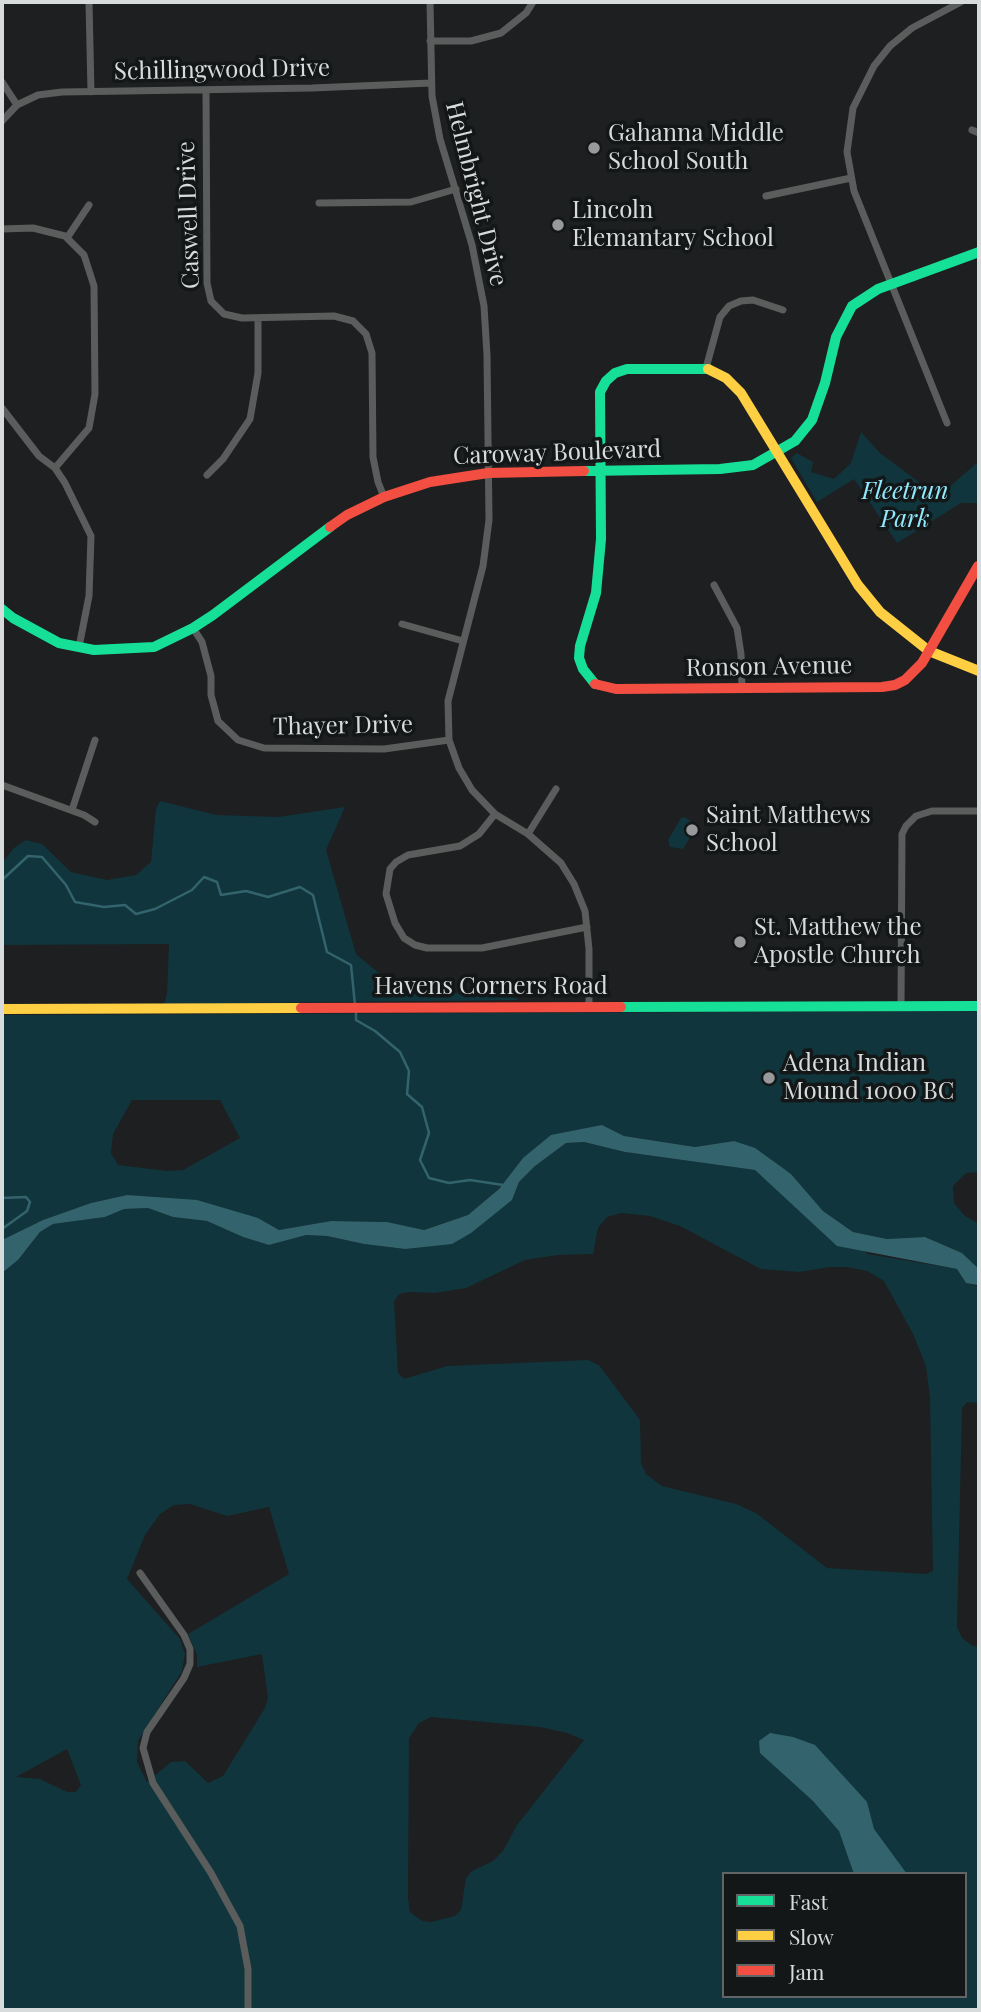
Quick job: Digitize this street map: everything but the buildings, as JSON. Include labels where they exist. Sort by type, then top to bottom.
[{"type":"street","points":[[89,2],[91,92]]},
{"type":"street","name":"Helmbright Drive","points":[[430,2],[431,83],[440,139],[472,245],[484,306],[489,520],[483,566],[448,701],[449,740],[459,768],[472,790],[495,814],[528,834],[561,863],[574,884],[585,911],[587,927],[589,1008]]},
{"type":"street","points":[[430,41],[471,41],[501,33],[526,13],[533,2]]},
{"type":"street","points":[[947,423],[854,191],[847,152],[853,108],[874,65],[912,28],[961,2]]},
{"type":"street","points":[[2,82],[17,105],[2,121]]},
{"type":"street","name":"Schillingwood Drive","points":[[17,105],[38,95],[91,92],[431,83]]},
{"type":"street","name":"Caswell Drive","points":[[206,90],[207,283],[211,300],[224,314],[242,318],[334,316],[353,321],[366,334],[372,353],[373,457],[384,497]]},
{"type":"street","points":[[766,196],[851,178]]},
{"type":"street","points":[[319,203],[411,202],[456,189]]},
{"type":"street","points":[[67,238],[89,205]]},
{"type":"street","points":[[2,229],[33,228],[67,238],[84,255],[94,286],[95,394],[89,428],[55,468]]},
{"type":"street","name":"Caroway Boulevard","points":[[2,609],[59,643],[79,648],[94,650],[154,647],[193,628],[347,515],[384,497],[429,482],[488,473],[753,465],[795,441],[812,420],[825,383],[836,337],[852,306],[890,284],[979,252]]},
{"type":"street","points":[[706,368],[720,317],[729,306],[754,300],[782,310]]},
{"type":"street","points":[[207,475],[223,459],[250,419],[258,373],[258,318]]},
{"type":"street","points":[[600,471],[600,392],[615,373],[627,369],[706,368],[726,378],[741,393],[859,585],[880,612],[929,650],[979,671]]},
{"type":"street","points":[[2,408],[39,456],[55,468],[91,536],[89,596],[79,648]]},
{"type":"street","name":"Ronson Avenue","points":[[600,471],[601,539],[596,593],[579,658],[583,669],[595,684],[616,690],[894,685],[905,680],[922,663],[978,566]]},
{"type":"street","points":[[714,585],[737,628],[742,689]]},
{"type":"street","points":[[402,624],[463,641]]},
{"type":"street","name":"Thayer Drive","points":[[193,628],[202,642],[218,721],[238,740],[264,748],[384,749],[449,740]]},
{"type":"street","points":[[72,810],[95,740]]},
{"type":"street","points":[[2,785],[72,810],[95,822]]},
{"type":"street","points":[[528,834],[556,789]]},
{"type":"street","points":[[901,1006],[902,834],[916,816],[932,811],[979,811]]},
{"type":"street","points":[[495,814],[480,834],[460,846],[408,855],[396,862],[387,878],[386,894],[395,923],[404,938],[427,948],[496,946],[587,927]]},
{"type":"street","name":"Havens Corners Road","points":[[2,1009],[979,1006]]},
{"type":"street","points":[[140,1573],[184,1634],[190,1649],[190,1664],[184,1678],[147,1732],[143,1748],[153,1783],[211,1873],[240,1926],[248,1969],[248,2010]]},
{"type":"green space","name":"Fleetrun Park","points":[[861,432],[880,453],[931,491],[948,488],[979,461],[979,503],[961,503],[897,543],[854,479],[817,502],[791,458],[797,453],[813,462],[811,472],[834,479],[851,463]]},
{"type":"green space","points":[[160,801],[216,815],[278,817],[345,807],[326,850],[356,954],[404,994],[505,993],[519,1000],[164,1004],[167,994],[169,944],[2,945],[2,863],[14,848],[26,840],[42,844],[71,872],[107,880],[136,875],[151,862],[156,809]]},
{"type":"green space","points":[[685,817],[697,826],[683,849],[670,847],[668,840],[681,818]]},
{"type":"green space","points":[[979,1011],[979,1172],[966,1173],[953,1186],[954,1203],[965,1216],[979,1224],[979,1269],[962,1253],[925,1237],[887,1239],[853,1232],[823,1211],[791,1174],[734,1141],[695,1147],[624,1136],[602,1125],[523,1158],[499,1189],[468,1215],[423,1230],[387,1222],[332,1221],[279,1230],[258,1218],[127,1195],[91,1203],[43,1220],[2,1240],[2,1015]],"holes":[[[132,1100],[220,1100],[240,1138],[183,1170],[167,1171],[118,1165],[111,1153],[113,1134]]]},
{"type":"green space","points":[[584,1142],[625,1152],[755,1170],[868,1254],[957,1269],[966,1283],[977,1286],[979,1403],[967,1402],[962,1408],[957,1627],[962,1638],[979,1647],[979,2010],[2,2010],[2,1273],[18,1260],[40,1232],[53,1224],[105,1217],[124,1209],[148,1208],[173,1217],[207,1221],[269,1245],[305,1235],[405,1249],[512,1200],[519,1182],[566,1143]],"holes":[[[621,1213],[650,1216],[680,1226],[761,1269],[799,1272],[847,1267],[867,1271],[884,1281],[913,1334],[926,1366],[930,1398],[933,1571],[926,1574],[827,1568],[756,1513],[736,1504],[662,1486],[646,1474],[641,1463],[640,1420],[599,1365],[588,1360],[447,1366],[404,1379],[398,1373],[394,1302],[399,1294],[435,1293],[466,1288],[525,1260],[593,1254],[598,1228],[607,1217]],[[190,1504],[227,1516],[269,1507],[289,1574],[188,1634],[197,1655],[197,1667],[262,1654],[268,1698],[265,1708],[223,1776],[208,1783],[185,1761],[171,1762],[147,1782],[137,1762],[138,1741],[182,1671],[185,1654],[180,1639],[127,1579],[145,1535],[160,1514],[174,1505]],[[431,1717],[540,1727],[584,1740],[517,1825],[503,1851],[493,1861],[472,1871],[466,1878],[461,1910],[455,1916],[431,1922],[422,1921],[410,1912],[408,1898],[409,1738],[419,1723]],[[67,1749],[81,1785],[76,1792],[67,1792],[40,1779],[16,1777]]]},
{"type":"shaded area","points":[[602,1125],[624,1136],[695,1147],[734,1141],[755,1148],[791,1174],[823,1211],[853,1232],[887,1239],[925,1237],[962,1253],[979,1269],[979,1290],[977,1285],[966,1283],[957,1269],[837,1246],[755,1170],[625,1152],[584,1142],[566,1143],[535,1166],[519,1182],[512,1200],[471,1233],[452,1244],[405,1249],[306,1235],[269,1245],[207,1221],[173,1217],[148,1208],[124,1209],[105,1217],[53,1224],[40,1232],[18,1260],[2,1273],[2,1240],[43,1220],[91,1203],[127,1195],[197,1200],[258,1218],[279,1230],[331,1221],[387,1222],[424,1230],[468,1215],[499,1189],[523,1158],[551,1135]]},
{"type":"shaded area","points":[[770,1733],[815,1745],[867,1802],[874,1829],[906,1872],[853,1872],[839,1831],[813,1801],[760,1753],[759,1741]]},
{"type":"waterway","points":[[2,880],[28,856],[42,857],[66,885],[75,902],[104,907],[125,905],[136,914],[155,909],[192,890],[204,877],[217,882],[221,895],[246,891],[268,897],[300,887],[313,895],[327,952],[351,965],[355,1005]]},
{"type":"waterway","points":[[356,1012],[356,1020],[375,1031],[400,1052],[409,1071],[407,1094],[422,1107],[429,1133],[420,1160],[429,1178],[449,1183],[470,1180],[503,1185]]},
{"type":"waterway","points":[[2,1198],[26,1197],[30,1202],[27,1211],[2,1229]]},
{"type":"traffic: fast","points":[[584,471],[720,469],[753,465],[795,441],[812,420],[825,383],[836,337],[852,306],[878,289],[979,252]]},
{"type":"traffic: fast","points":[[595,684],[583,669],[579,658],[596,593],[601,539],[600,392],[606,381],[615,373],[627,369],[708,369]]},
{"type":"traffic: fast","points":[[2,609],[59,643],[94,650],[154,647],[213,615],[330,527]]},
{"type":"traffic: fast","points":[[621,1007],[979,1006]]},
{"type":"traffic: slow","points":[[708,369],[726,378],[741,393],[858,585],[880,612],[929,651],[979,671]]},
{"type":"traffic: slow","points":[[2,1009],[301,1008]]},
{"type":"traffic: jam","points":[[330,527],[347,515],[384,497],[430,482],[488,473],[584,471]]},
{"type":"traffic: jam","points":[[595,684],[616,689],[895,685],[905,680],[922,663],[978,566]]},
{"type":"traffic: jam","points":[[301,1008],[621,1007]]},
{"type":"place","name":"Gahanna Middle School South","points":[[594,148]]},
{"type":"place","name":"Lincoln Elemantary School","points":[[558,225]]},
{"type":"place","name":"Saint Matthews School","points":[[692,830]]},
{"type":"place","name":"St. Matthew the Apostle Church","points":[[740,942]]},
{"type":"place","name":"Adena Indian Mound 1000 BC","points":[[769,1078]]}]
